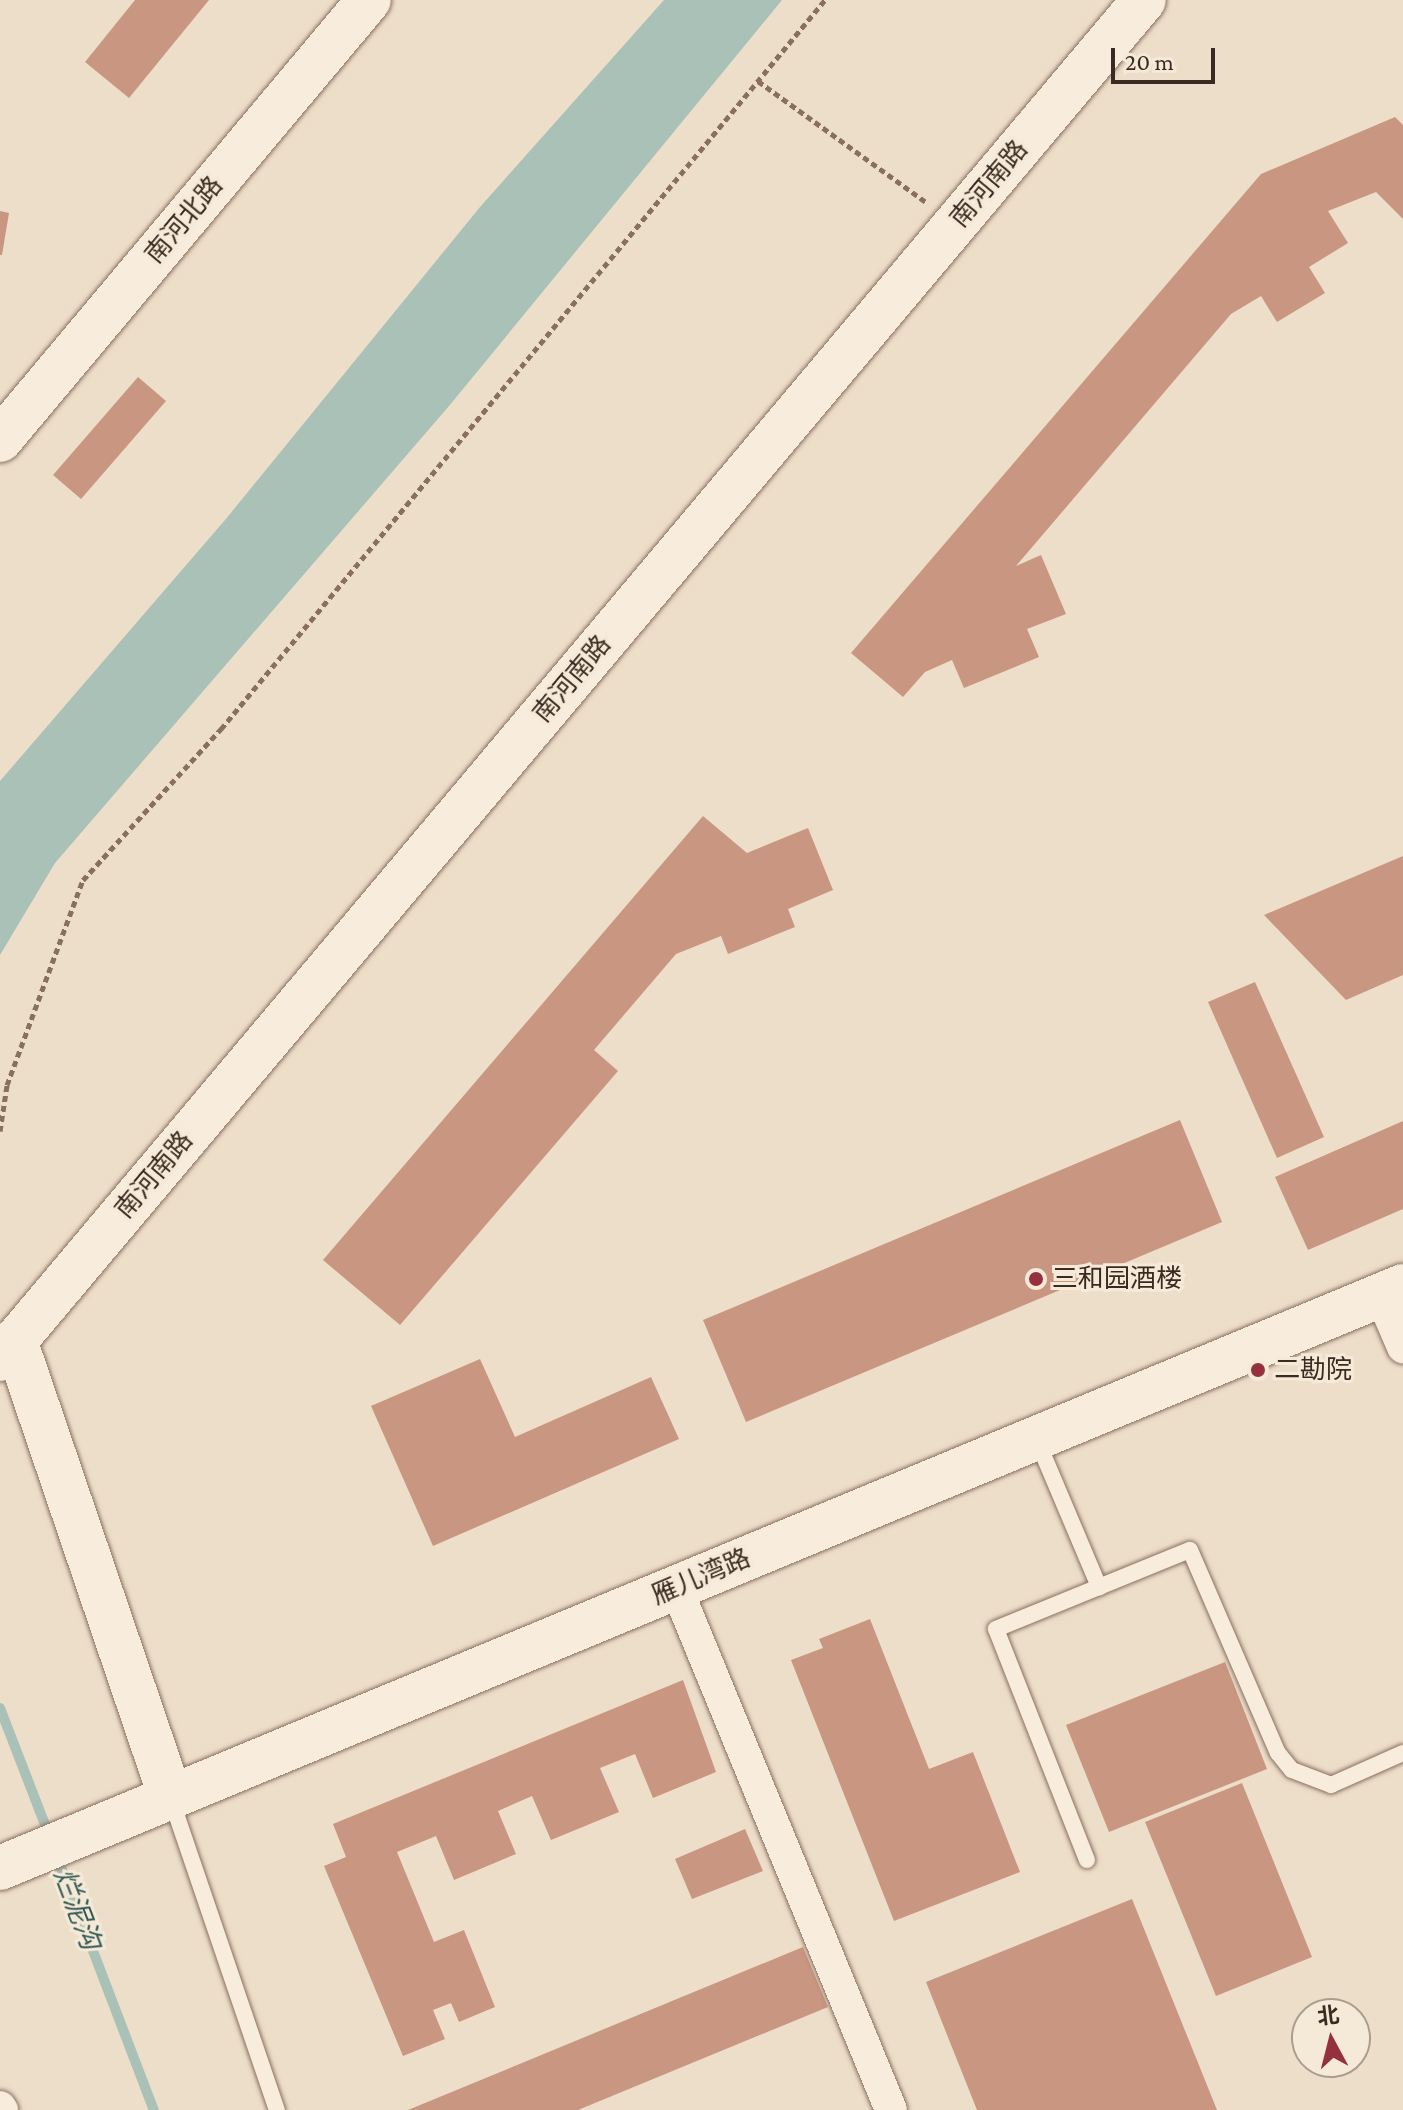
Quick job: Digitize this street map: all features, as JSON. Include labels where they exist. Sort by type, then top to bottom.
[{"type":"street","name":"南河北路","points":[[0,440],[369,0]]},
{"type":"street","name":"南河南路","points":[[8,1350],[1144,0]]},
{"type":"street","points":[[1392,1291],[1403,1347]]},
{"type":"street","name":"雁儿湾路","points":[[0,1868],[1392,1291]]},
{"type":"street","points":[[8,1350],[156,1803]]},
{"type":"street","points":[[676,1587],[891,2110]]},
{"type":"lane","points":[[1036,1439],[1099,1587]]},
{"type":"lane","points":[[1087,1860],[996,1629],[1190,1550],[1278,1753],[1292,1770],[1331,1785],[1403,1753]]},
{"type":"lane","points":[[156,1803],[277,2110]]},
{"type":"path","points":[[0,1131],[7,1085],[83,880],[221,729],[825,0]]},
{"type":"path","points":[[758,81],[956,223]]},
{"type":"shaded area","points":[[664,0],[782,0],[449,406],[55,863],[0,955],[0,781],[225,520],[480,207]]},
{"type":"building","points":[[135,0],[209,0],[129,98],[85,62]]},
{"type":"building","points":[[1395,117],[1403,125],[1403,219],[1376,192],[1328,211],[1348,243],[1309,267],[1325,293],[1277,322],[1261,296],[1231,314],[1016,566],[1041,555],[1066,614],[1027,629],[1039,657],[964,688],[952,660],[925,672],[903,697],[851,653],[1261,174]]},
{"type":"building","points":[[0,211],[9,213],[2,255],[0,255]]},
{"type":"building","points":[[138,377],[166,401],[81,499],[53,475]]},
{"type":"building","points":[[703,816],[747,853],[808,828],[833,890],[788,909],[795,927],[728,954],[721,936],[676,954],[594,1050],[618,1071],[400,1325],[323,1260]]},
{"type":"building","points":[[1403,856],[1403,975],[1346,1000],[1264,915]]},
{"type":"building","points":[[1255,982],[1324,1137],[1277,1158],[1208,1002]]},
{"type":"building","points":[[1180,1120],[1222,1222],[746,1422],[703,1320]]},
{"type":"building","points":[[1403,1121],[1403,1209],[1308,1250],[1275,1177]]},
{"type":"building","points":[[480,1359],[515,1437],[651,1377],[679,1439],[433,1546],[371,1406]]},
{"type":"building","points":[[870,1619],[929,1769],[973,1752],[1020,1872],[894,1921],[791,1660],[823,1648],[819,1639]]},
{"type":"building","points":[[1225,1662],[1267,1769],[1109,1832],[1066,1725]]},
{"type":"building","points":[[683,1680],[716,1772],[653,1798],[635,1754],[600,1768],[619,1812],[551,1840],[532,1796],[498,1811],[516,1854],[454,1880],[436,1836],[397,1852],[434,1942],[464,1930],[495,2007],[459,2022],[451,2003],[433,2010],[445,2039],[403,2056],[324,1866],[346,1857],[333,1824]]},
{"type":"building","points":[[1242,1783],[1312,1957],[1216,1996],[1145,1822]]},
{"type":"building","points":[[745,1829],[763,1871],[692,1899],[675,1859]]},
{"type":"building","points":[[1132,1899],[1217,2110],[977,2110],[926,1982]]},
{"type":"building","points":[[803,1947],[828,2007],[578,2110],[408,2110]]},
{"type":"waterway","name":"烂泥沟","points":[[0,1708],[49,1835]]},
{"type":"waterway","name":"烂泥沟","points":[[56,1854],[154,2110]]},
{"type":"place","name":"三和园酒楼","points":[[1036,1279]]},
{"type":"place","name":"二勘院","points":[[1258,1370]]}]
